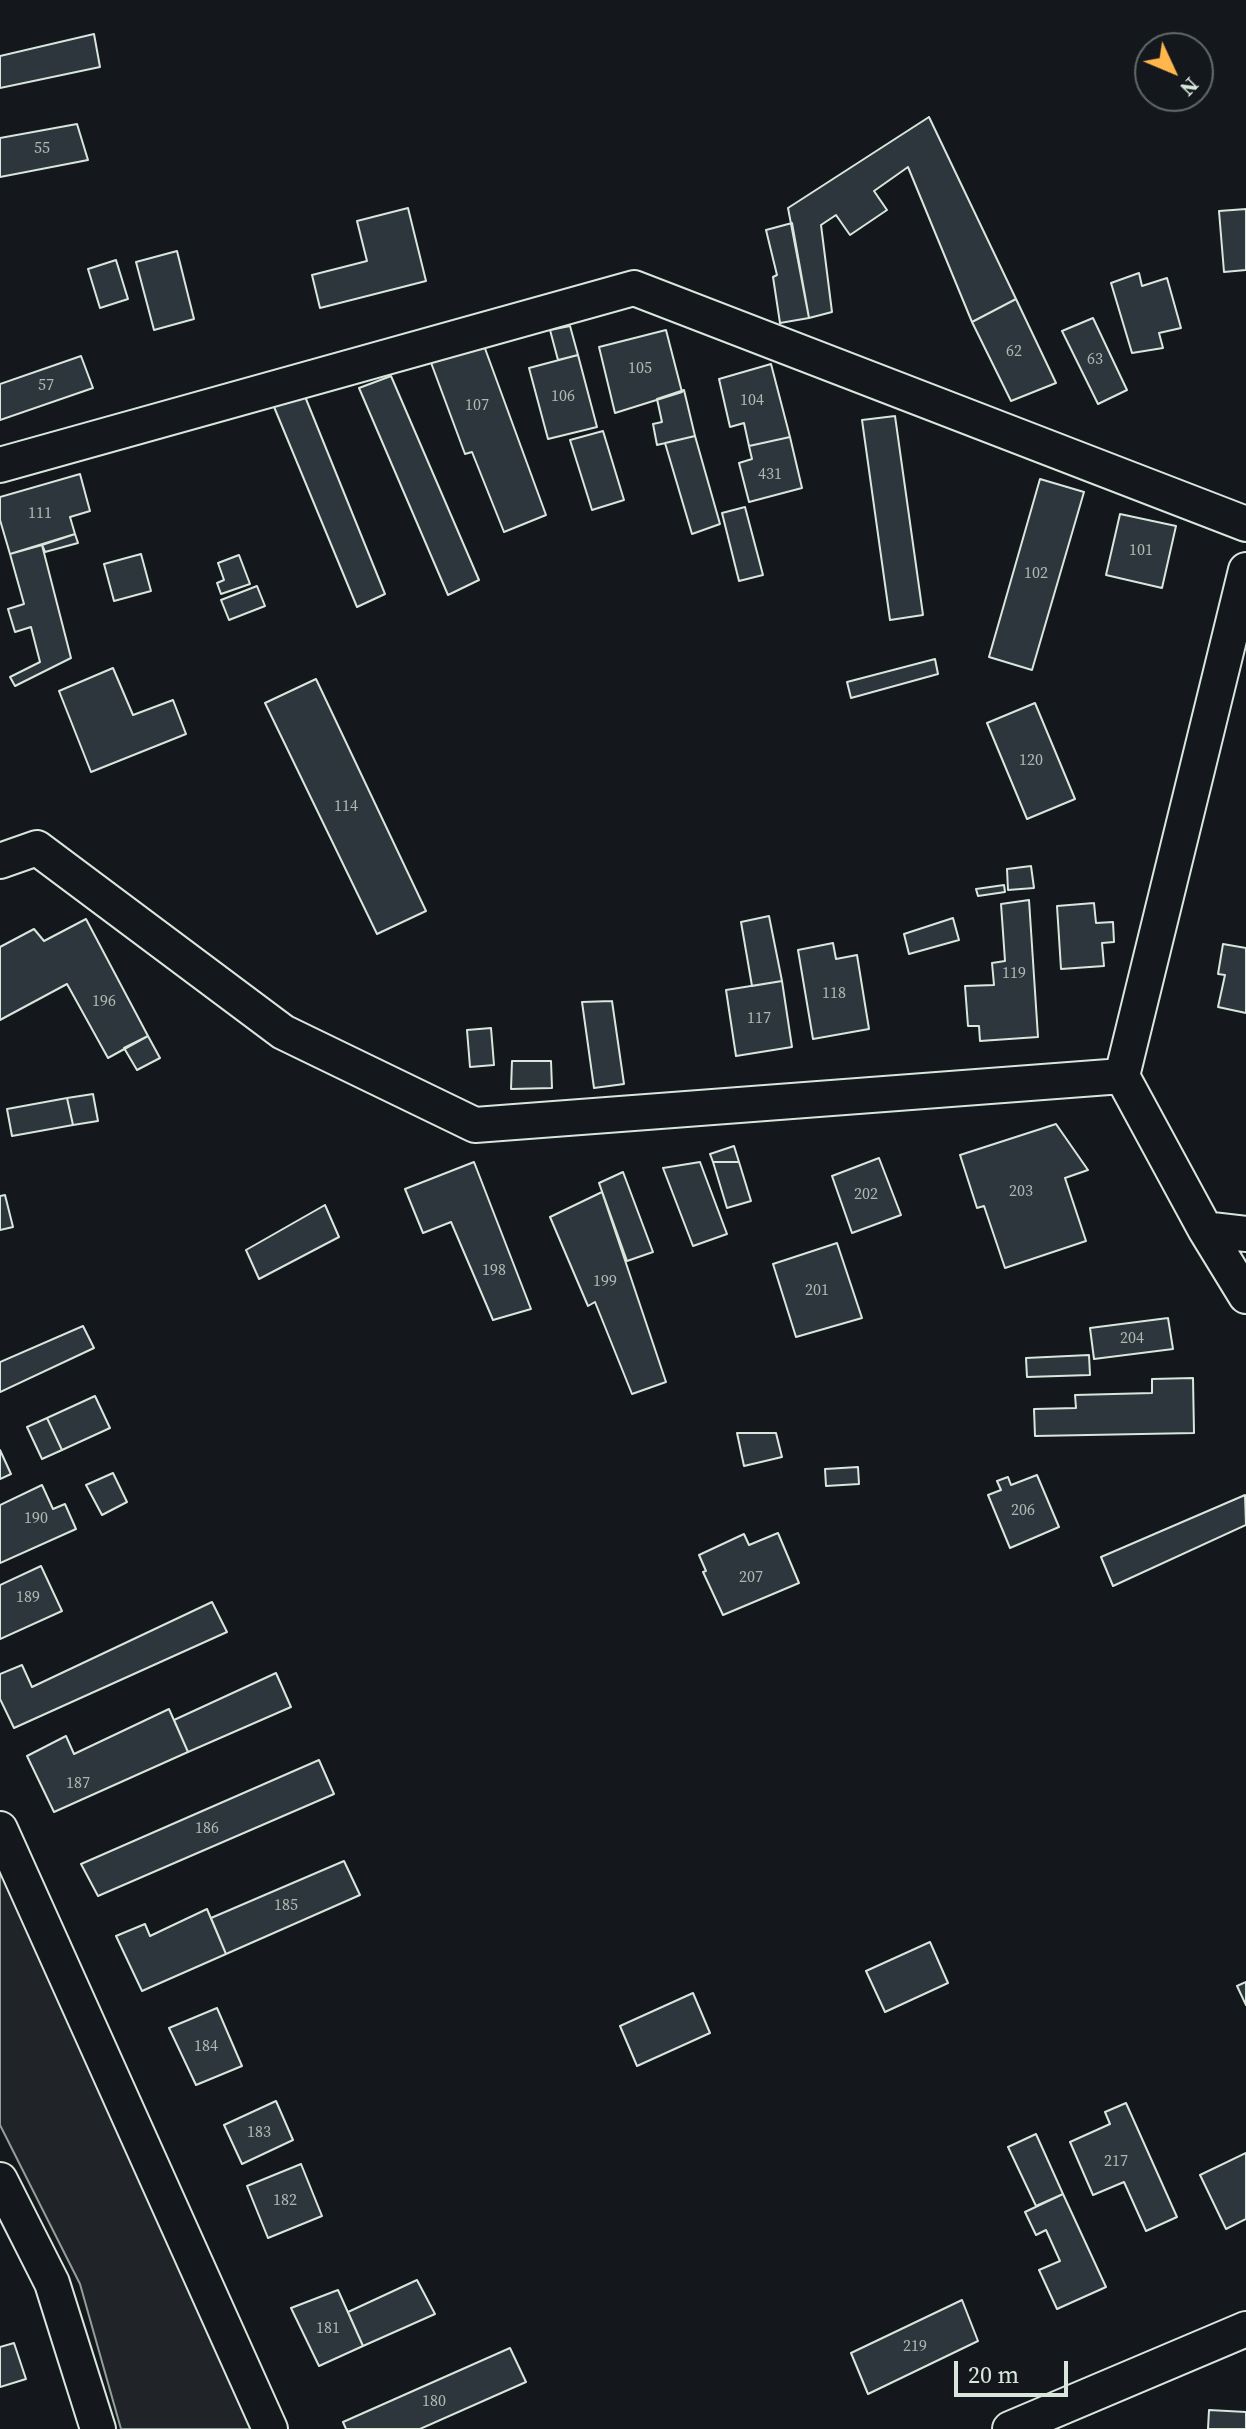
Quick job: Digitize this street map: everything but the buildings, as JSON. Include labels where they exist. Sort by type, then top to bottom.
[{"type":"street","points":[[0,465],[634,288],[1246,524]]},
{"type":"street","points":[[1246,570],[1122,1076],[1205,1229],[1246,1296]]},
{"type":"street","points":[[0,861],[37,848],[283,1032],[475,1125],[1122,1076]]},
{"type":"street","points":[[1205,1229],[1246,1234]]},
{"type":"street","points":[[0,1829],[270,2429]]},
{"type":"street","points":[[0,2180],[52,2283],[98,2429]]},
{"type":"street","points":[[1010,2429],[1246,2329]]},
{"type":"shaded area","points":[[0,1872],[254,2429],[121,2429],[80,2284],[0,2125]]}]
